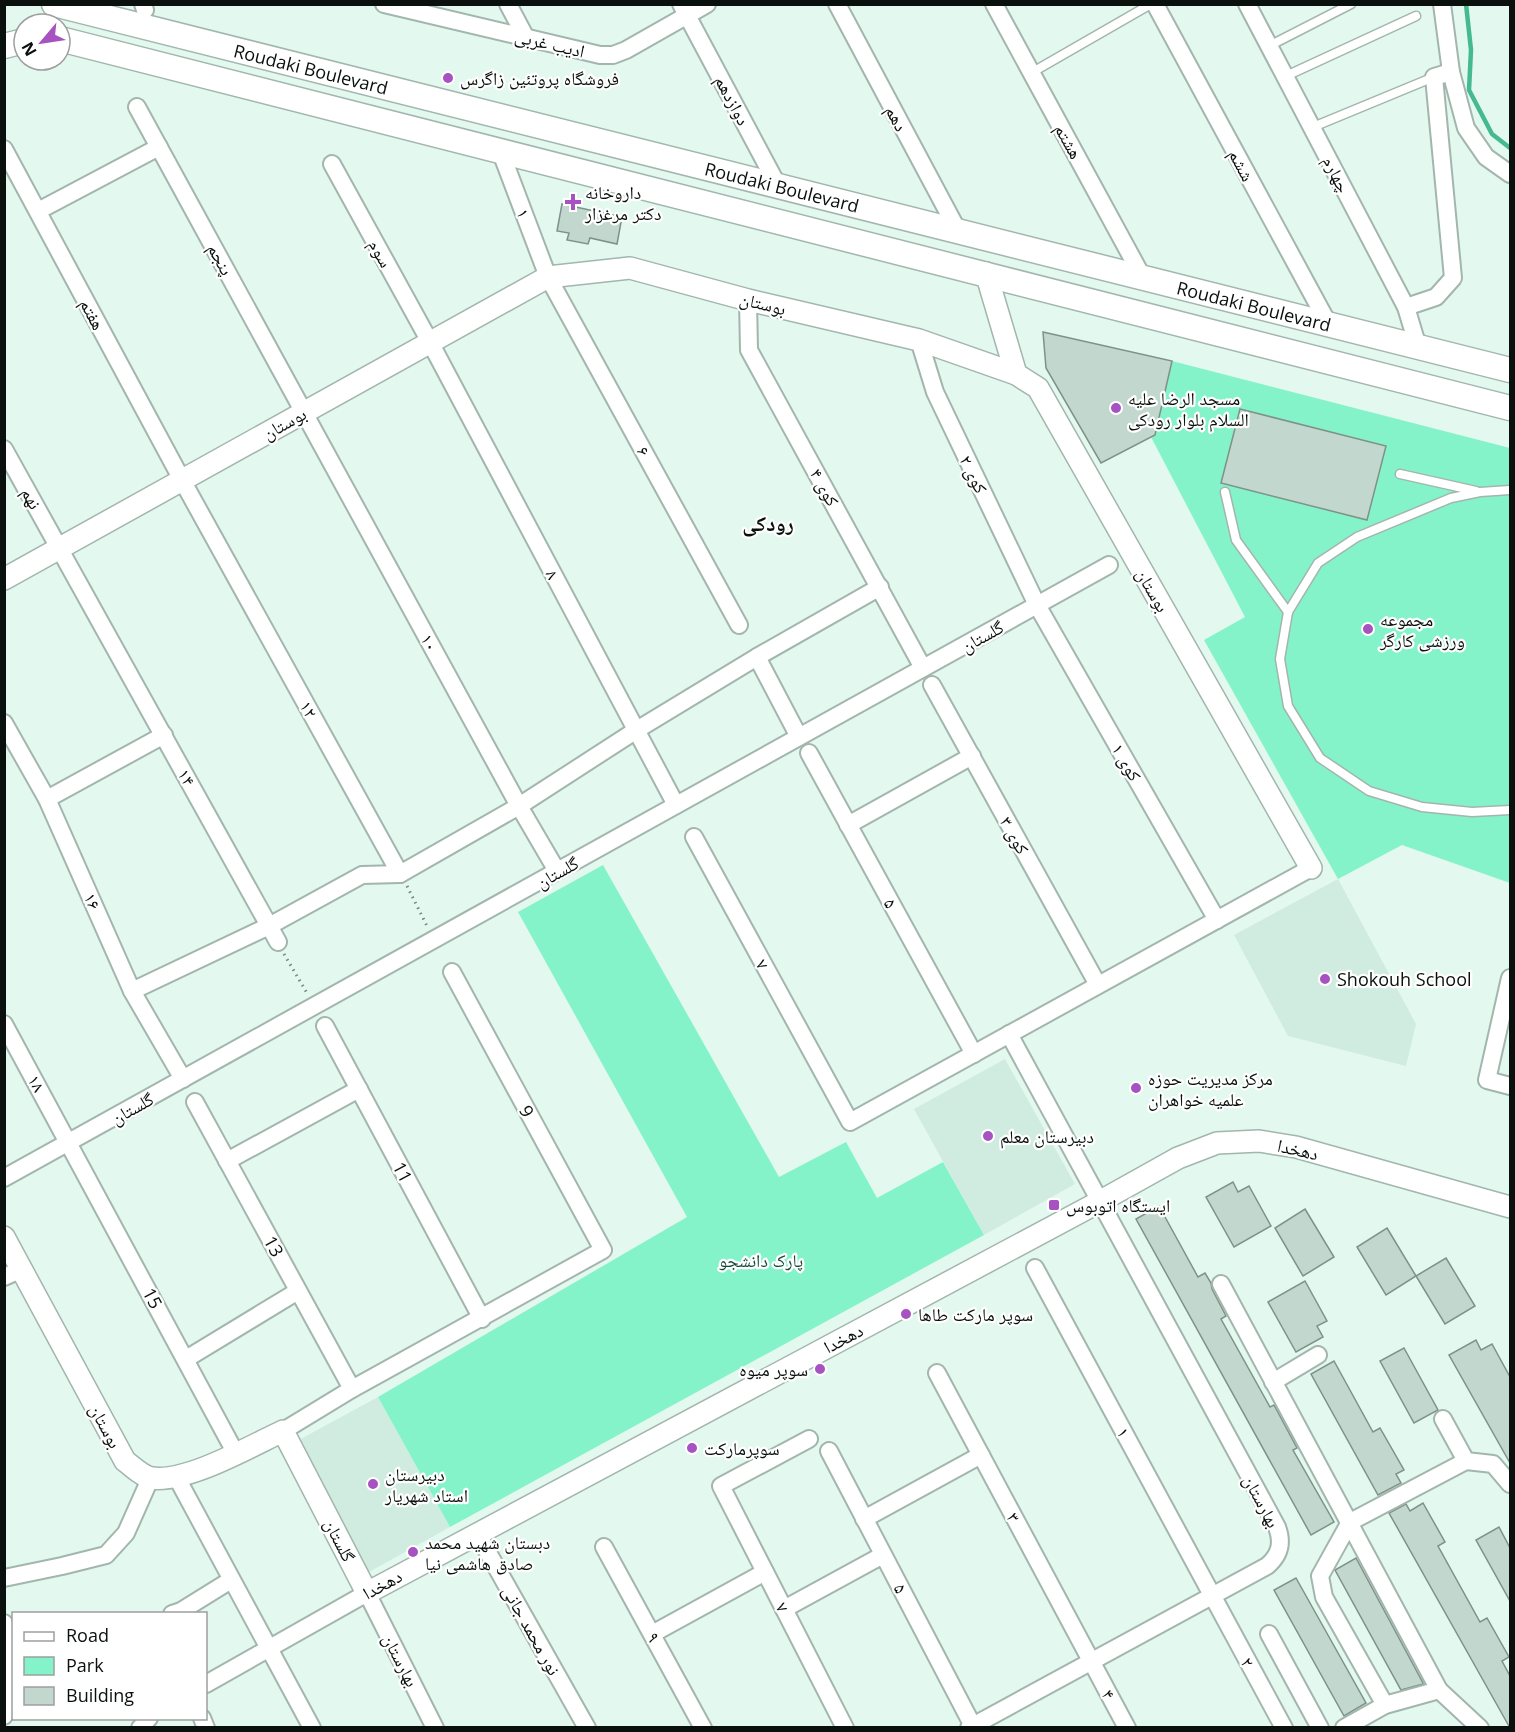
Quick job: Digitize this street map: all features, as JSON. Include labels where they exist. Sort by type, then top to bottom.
[{"type":"main road","name":"Roudaki Boulevard","points":[[54,4],[1510,370]]},
{"type":"main road","name":"Roudaki Boulevard","points":[[72,43],[1510,408]]},
{"type":"street","name":"ادیب غربی","points":[[384,4],[600,55],[613,55],[626,50],[684,10],[706,4]]},
{"type":"street","points":[[508,4],[526,38]]},
{"type":"street","name":"دهم","points":[[837,4],[958,231]]},
{"type":"street","name":"هشتم","points":[[994,4],[1143,278]]},
{"type":"street","name":"ششم","points":[[1153,4],[1329,325]]},
{"type":"street","name":"چهارم","points":[[1247,4],[1406,307],[1418,347]]},
{"type":"street","points":[[1442,4],[1451,72],[1466,128],[1486,157],[1510,174]]},
{"type":"street","name":"دوازدهم","points":[[684,10],[778,186]]},
{"type":"street","points":[[1406,307],[1436,297],[1453,278],[1434,77],[1451,72]]},
{"type":"street","name":"پنجم","points":[[137,107],[305,412]]},
{"type":"street","points":[[38,211],[159,147]]},
{"type":"street","name":"هفتم","points":[[4,149],[182,480]]},
{"type":"street","name":"۱","points":[[500,150],[548,277]]},
{"type":"street","name":"سوم","points":[[332,164],[430,342]]},
{"type":"street","name":"بوستان","points":[[4,579],[548,277],[630,268],[748,300],[919,340],[1016,374],[1038,388],[1311,868]]},
{"type":"street","points":[[986,273],[1016,374]]},
{"type":"street","name":"۶","points":[[548,277],[740,625]]},
{"type":"street","name":"کوی ۴","points":[[748,300],[749,350],[923,668]]},
{"type":"street","name":"کوی ۲","points":[[919,340],[935,392],[1037,605]]},
{"type":"street","name":"۸","points":[[430,342],[676,805]]},
{"type":"street","name":"۱۰","points":[[305,412],[519,806],[557,871]]},
{"type":"street","name":"نهم","points":[[4,449],[60,548]]},
{"type":"street","name":"۱۲","points":[[182,480],[400,874]]},
{"type":"street","name":"۱۴","points":[[60,548],[278,942]]},
{"type":"street","name":"گلستان","points":[[4,1178],[1109,565]]},
{"type":"street","points":[[132,991],[269,926],[362,875],[400,874],[519,806],[635,731],[757,657],[880,587]]},
{"type":"street","name":"کوی ۱","points":[[1037,605],[1217,920]]},
{"type":"street","points":[[757,657],[800,737]]},
{"type":"street","name":"کوی ۳","points":[[932,685],[1098,985]]},
{"type":"street","name":"۱۶","points":[[4,723],[47,799],[132,991],[183,1079]]},
{"type":"street","points":[[47,799],[164,735]]},
{"type":"street","name":"۵","points":[[808,753],[974,1054]]},
{"type":"street","points":[[848,825],[972,756]]},
{"type":"street","name":"۷","points":[[694,837],[850,1122],[974,1054]]},
{"type":"street","points":[[974,1054],[1311,868]]},
{"type":"street","name":"9","points":[[452,972],[603,1250],[482,1318]]},
{"type":"street","points":[[1510,978],[1487,1080],[1510,1086]]},
{"type":"street","name":"۱۸","points":[[4,1024],[70,1142]]},
{"type":"street","name":"11","points":[[325,1026],[482,1318]]},
{"type":"street","name":"بهارستان","points":[[972,1727],[1091,1660],[1213,1596],[1271,1562],[1281,1546],[1280,1535],[1009,1034]]},
{"type":"street","points":[[227,1161],[358,1089]]},
{"type":"street","name":"13","points":[[195,1102],[352,1389]]},
{"type":"street","name":"دهخدا","points":[[207,1682],[477,1533],[1188,1154],[1217,1143],[1259,1141],[1296,1147],[1510,1208]]},
{"type":"street","name":"15","points":[[70,1142],[236,1454]]},
{"type":"street","name":"بوستان","points":[[4,1237],[13,1273],[125,1461],[150,1479]]},
{"type":"street","name":"۱","points":[[1035,1268],[1213,1596]]},
{"type":"street","points":[[1221,1284],[1439,1690],[1480,1728]]},
{"type":"street","points":[[186,1359],[298,1291]]},
{"type":"street","points":[[4,1578],[106,1555],[126,1533],[150,1479],[177,1478],[236,1454],[283,1431],[352,1389],[482,1318]]},
{"type":"street","points":[[1273,1382],[1318,1356]]},
{"type":"street","name":"۳","points":[[937,1372],[1091,1660]]},
{"type":"street","points":[[1443,1419],[1466,1461]]},
{"type":"street","name":"گلستان","points":[[283,1431],[367,1593]]},
{"type":"street","name":"۷","points":[[809,1438],[721,1486],[845,1728]]},
{"type":"street","name":"۵","points":[[829,1451],[972,1727]]},
{"type":"street","points":[[864,1519],[981,1455]]},
{"type":"street","points":[[1385,1705],[1324,1597],[1320,1576],[1350,1522],[1466,1461],[1493,1464],[1510,1484]]},
{"type":"street","points":[[177,1478],[312,1728]]},
{"type":"street","name":"نور محمد جانی","points":[[477,1533],[587,1728]]},
{"type":"street","name":"۹","points":[[604,1547],[703,1728]]},
{"type":"street","points":[[784,1609],[883,1555]]},
{"type":"street","points":[[652,1634],[765,1572]]},
{"type":"street","points":[[177,1612],[231,1580]]},
{"type":"street","name":"بهارستان","points":[[367,1593],[435,1728]]},
{"type":"street","name":"۲","points":[[1213,1596],[1284,1728]]},
{"type":"street","points":[[4,1623],[10,1654],[5,1685],[4,1716]]},
{"type":"street","points":[[1269,1634],[1320,1728]]},
{"type":"street","name":"۴","points":[[1091,1660],[1127,1728]]},
{"type":"street","points":[[1344,1728],[1385,1705],[1439,1690]]},
{"type":"lane","points":[[1031,73],[1153,4]]},
{"type":"lane","points":[[1269,46],[1351,4]]},
{"type":"lane","points":[[1286,76],[1416,16]]},
{"type":"lane","points":[[1312,127],[1434,77]]},
{"type":"lane","points":[[1400,474],[1480,492]]},
{"type":"lane","points":[[1510,490],[1480,492],[1451,498],[1357,537],[1318,563],[1288,612],[1281,659],[1288,706],[1320,758],[1369,791],[1422,807],[1472,812],[1510,810]]},
{"type":"lane","points":[[1225,492],[1236,540],[1288,612]]},
{"type":"path","points":[[400,874],[434,940]]},
{"type":"path","points":[[278,942],[314,1006]]},
{"type":"shaded area","name":"Shokouh School","points":[[1338,879],[1416,1024],[1406,1066],[1288,1036],[1234,935]]},
{"type":"shaded area","name":"دبیرستان معلم","points":[[1005,1059],[1075,1184],[984,1235],[914,1109]]},
{"type":"shaded area","name":"دبیرستان استاد شهریار","points":[[378,1397],[450,1527],[369,1572],[297,1441]]},
{"type":"green space","name":"مجموعه ورزشی کارگر","points":[[1172,361],[1510,448],[1510,883],[1402,845],[1338,879],[1204,640],[1245,617],[1151,437],[1155,435]]},
{"type":"green space","name":"پارک دانشجو","points":[[603,865],[779,1177],[846,1142],[877,1198],[943,1162],[984,1235],[450,1527],[378,1397],[687,1217],[518,912]]},
{"type":"building","points":[[562,204],[622,217],[617,244],[590,238],[588,244],[567,240],[569,233],[557,231]]},
{"type":"building","name":"مسجد الرضا علیه السلام بلوار رودکی","points":[[1043,332],[1172,361],[1155,435],[1101,463],[1046,368]]},
{"type":"building","points":[[1240,409],[1386,446],[1367,520],[1221,483]]},
{"type":"building","points":[[1233,1182],[1238,1192],[1249,1186],[1271,1226],[1234,1247],[1206,1197]]},
{"type":"building","points":[[1159,1206],[1198,1277],[1205,1273],[1211,1283],[1226,1316],[1221,1319],[1270,1407],[1274,1405],[1297,1448],[1293,1450],[1334,1522],[1311,1535],[1136,1219]]},
{"type":"building","points":[[1305,1209],[1334,1257],[1303,1276],[1275,1228]]},
{"type":"building","points":[[1387,1228],[1416,1276],[1386,1295],[1357,1247]]},
{"type":"building","points":[[1446,1258],[1475,1306],[1445,1324],[1416,1276]]},
{"type":"building","points":[[1305,1281],[1327,1321],[1317,1326],[1323,1337],[1296,1352],[1268,1302]]},
{"type":"building","points":[[1476,1340],[1481,1350],[1492,1344],[1510,1377],[1510,1463],[1449,1355]]},
{"type":"building","points":[[1404,1348],[1438,1410],[1414,1423],[1380,1361]]},
{"type":"building","points":[[1334,1361],[1373,1432],[1380,1428],[1404,1470],[1396,1474],[1401,1483],[1378,1495],[1311,1374]]},
{"type":"building","points":[[1423,1503],[1445,1542],[1438,1546],[1480,1622],[1487,1618],[1509,1657],[1502,1661],[1510,1676],[1510,1728],[1389,1513],[1406,1504],[1410,1511]]},
{"type":"building","points":[[1499,1527],[1510,1548],[1510,1601],[1476,1540]]},
{"type":"building","points":[[1356,1558],[1423,1684],[1401,1690],[1335,1570]]},
{"type":"building","points":[[1296,1578],[1366,1703],[1344,1716],[1274,1590]]},
{"type":"waterway","points":[[1466,4],[1471,50],[1469,90],[1492,134],[1510,148]]},
{"type":"place","name":"فروشگاه پروتئین زاگرس","points":[[448,78]]},
{"type":"place","name":"داروخانه دکتر مرغزار","points":[[573,202]]},
{"type":"place","name":"مسجد الرضا علیه السلام بلوار رودکی","points":[[1116,408]]},
{"type":"place","name":"مجموعه ورزشی کارگر","points":[[1368,629]]},
{"type":"place","name":"Shokouh School","points":[[1325,979]]},
{"type":"place","name":"مرکز مدیریت حوزه علمیه خواهران","points":[[1136,1088]]},
{"type":"place","name":"دبیرستان معلم","points":[[988,1136]]},
{"type":"place","name":"ایستگاه اتوبوس","points":[[1054,1205]]},
{"type":"place","name":"سوپر مارکت طاها","points":[[906,1314]]},
{"type":"place","name":"سوپر میوه","points":[[820,1369]]},
{"type":"place","name":"سوپرمارکت","points":[[692,1448]]},
{"type":"place","name":"دبیرستان استاد شهریار","points":[[373,1484]]},
{"type":"place","name":"دبستان شهید محمد صادق هاشمی نیا","points":[[413,1552]]},
{"type":"district","name":"رودکی","points":[[768,523]]}]
